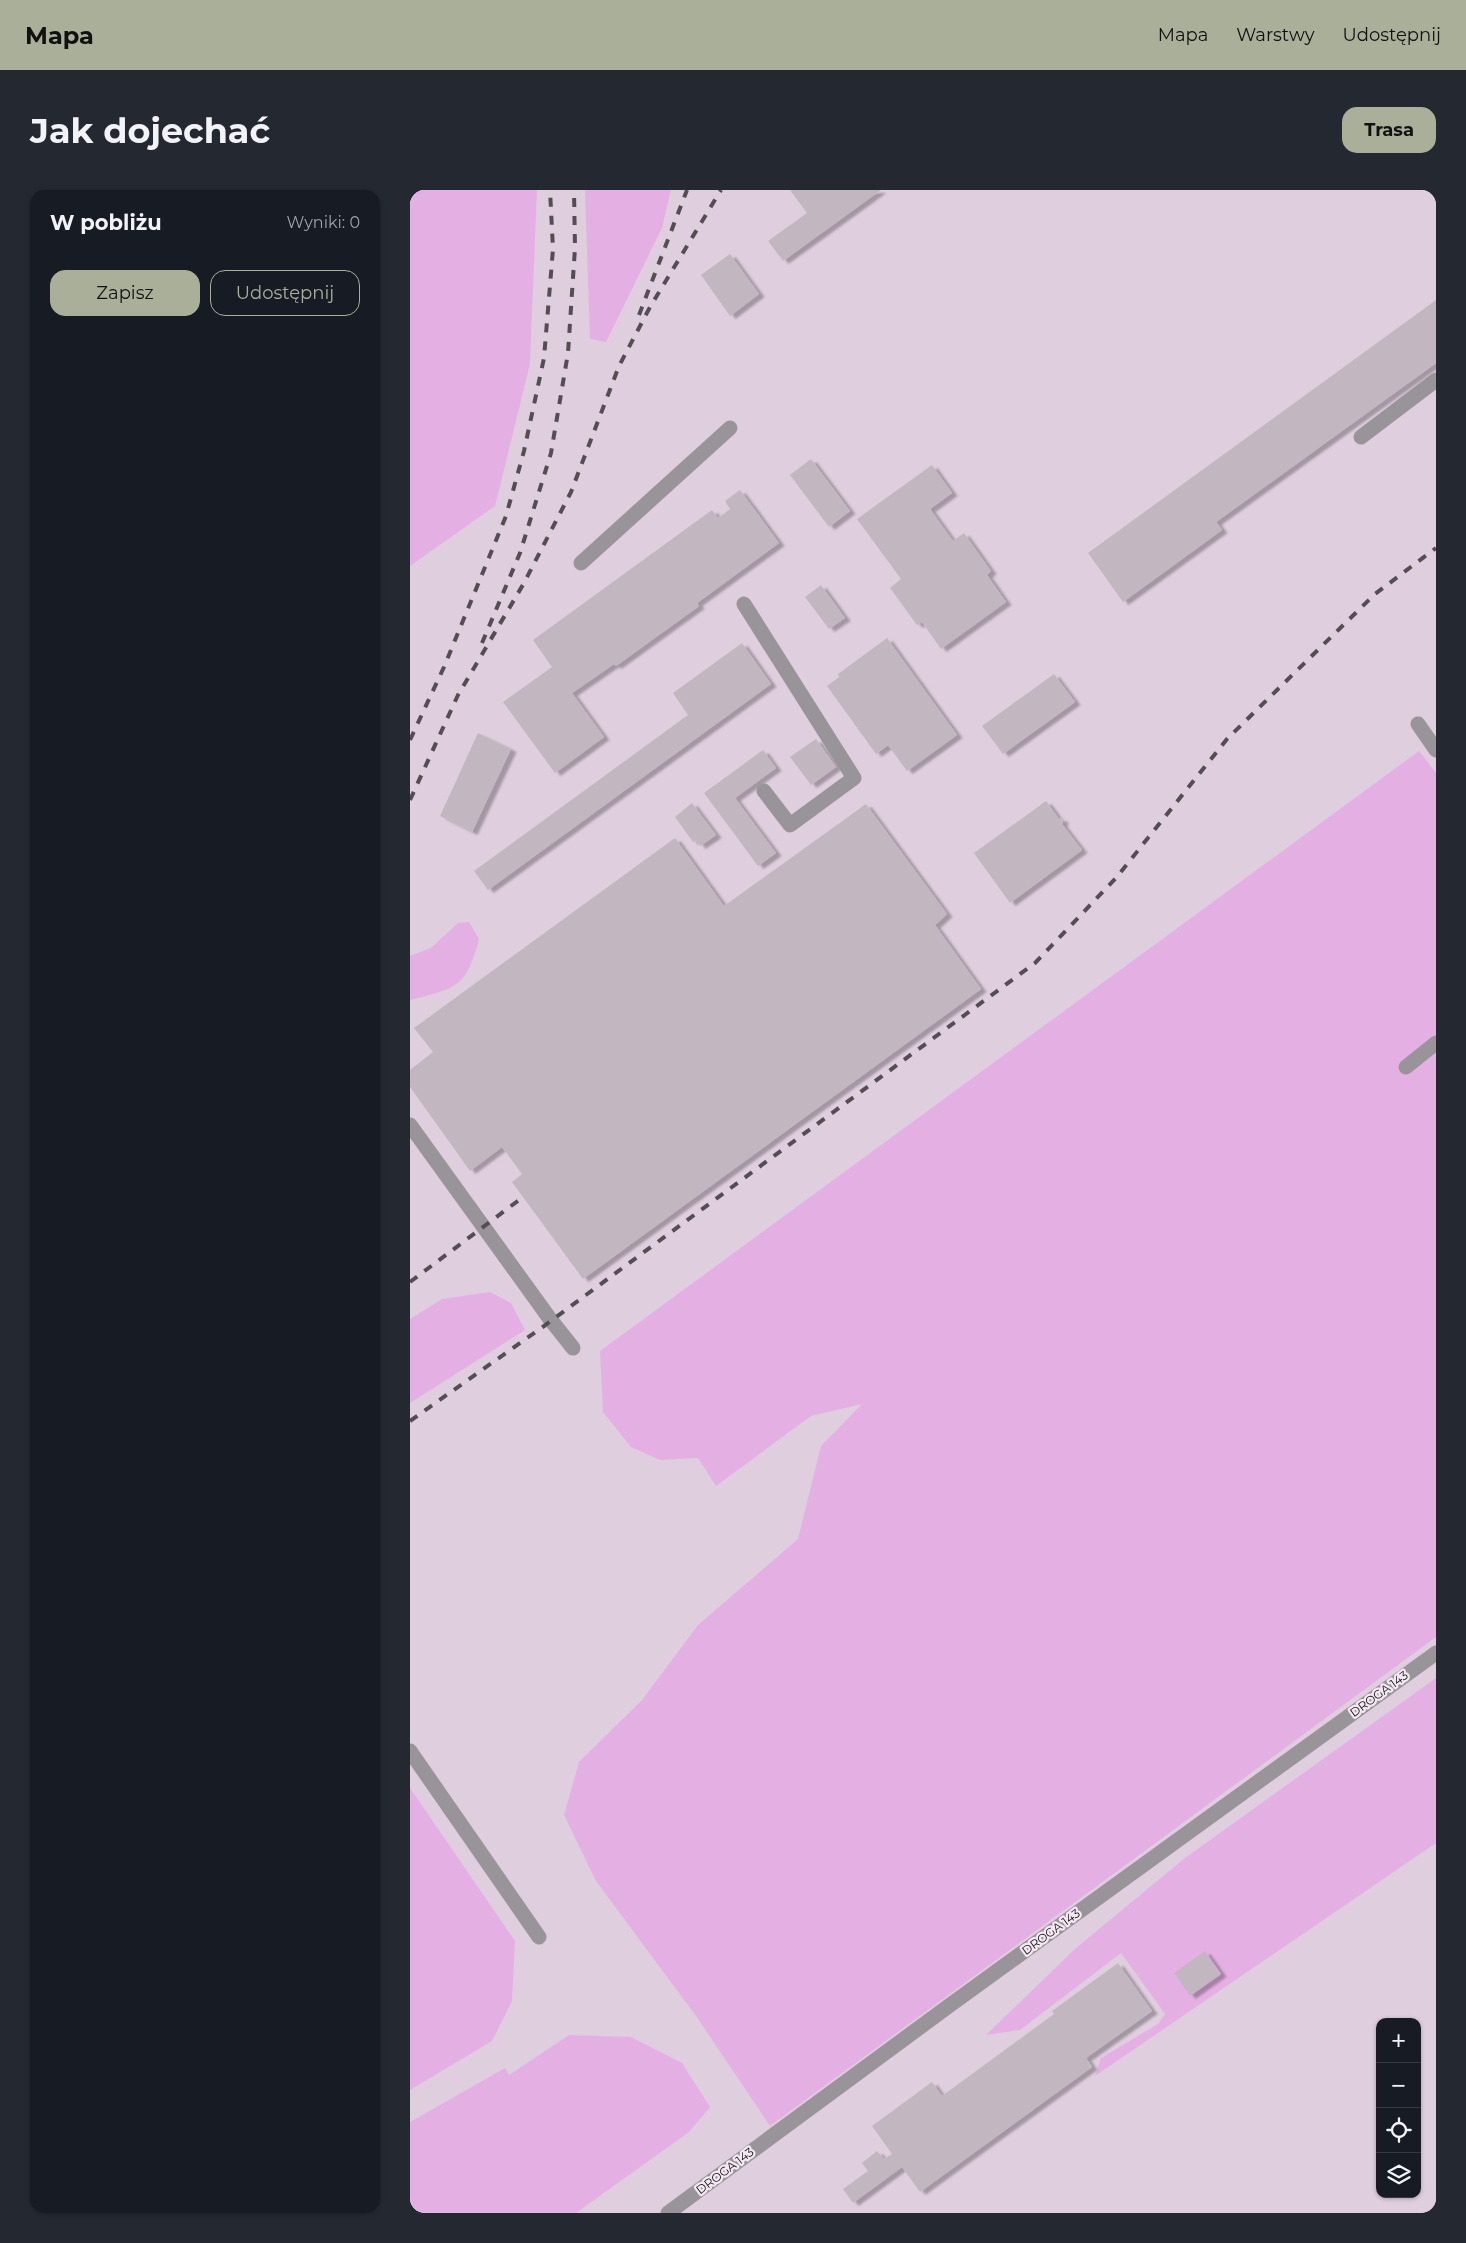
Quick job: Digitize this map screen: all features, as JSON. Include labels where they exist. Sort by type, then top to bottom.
[{"type":"lane","points":[[1361,437],[1436,380]]},
{"type":"lane","points":[[581,563],[730,428]]},
{"type":"lane","points":[[744,604],[854,778],[790,825],[764,790]]},
{"type":"lane","points":[[1418,724],[1436,750]]},
{"type":"lane","points":[[1406,1067],[1436,1043]]},
{"type":"lane","points":[[410,1126],[573,1348]]},
{"type":"lane","name":"DROGA 143","points":[[668,2213],[946,2008],[1436,1653]]},
{"type":"lane","points":[[410,1751],[539,1938]]},
{"type":"shaded area","points":[[410,190],[1436,190],[1436,2213],[410,2213]]},
{"type":"shaded area","points":[[410,190],[537,190],[530,364],[495,506],[410,566]]},
{"type":"shaded area","points":[[585,190],[671,190],[662,228],[606,342],[590,339]]},
{"type":"shaded area","points":[[1419,751],[1436,773],[1436,1637],[770,2126],[696,2016],[596,1881],[564,1815],[579,1762],[642,1700],[698,1625],[798,1539],[821,1446],[862,1404],[811,1416],[716,1486],[698,1458],[660,1460],[631,1447],[603,1412],[600,1351]]},
{"type":"shaded area","points":[[469,922],[479,939],[464,977],[449,988],[410,1000],[410,956],[431,948],[458,923]]},
{"type":"shaded area","points":[[490,1292],[511,1303],[525,1330],[410,1403],[410,1319],[442,1299]]},
{"type":"shaded area","points":[[1436,1678],[1436,1843],[1095,2076],[1101,2058],[1158,2024],[1165,2014],[1121,1953],[1020,2030],[986,2035],[1076,1948],[1185,1858]]},
{"type":"shaded area","points":[[410,1788],[515,1941],[512,2001],[492,2041],[410,2090]]},
{"type":"shaded area","points":[[569,2035],[631,2037],[682,2063],[710,2107],[689,2132],[576,2213],[410,2213],[410,2122],[505,2068],[509,2075]]},
{"type":"building","points":[[790,190],[881,190],[783,261],[768,241],[807,213]]},
{"type":"building","points":[[730,254],[759,294],[730,316],[701,275]]},
{"type":"building","points":[[1436,300],[1436,363],[1216,522],[1222,530],[1123,602],[1088,553]]},
{"type":"building","points":[[811,459],[850,511],[829,527],[790,475]]},
{"type":"building","points":[[932,465],[952,493],[930,509],[953,541],[964,533],[991,571],[987,575],[1006,602],[941,649],[922,622],[917,625],[890,588],[901,579],[857,519]]},
{"type":"building","points":[[740,490],[779,543],[697,603],[699,606],[616,666],[614,664],[572,693],[604,737],[555,773],[503,702],[552,667],[533,640],[712,510],[718,518],[730,509],[725,501]]},
{"type":"building","points":[[821,585],[845,618],[829,629],[805,597]]},
{"type":"building","points":[[887,638],[957,735],[907,771],[888,745],[876,754],[827,686],[839,677],[838,674]]},
{"type":"building","points":[[742,643],[771,684],[488,890],[474,871],[688,715],[673,693]]},
{"type":"building","points":[[1054,674],[1075,702],[1003,754],[982,726]]},
{"type":"building","points":[[478,733],[511,749],[472,832],[440,816]]},
{"type":"building","points":[[816,739],[836,767],[811,785],[790,757]]},
{"type":"building","points":[[763,750],[776,768],[735,798],[776,853],[758,866],[704,793]]},
{"type":"building","points":[[1046,801],[1059,819],[1063,820],[1062,824],[1082,850],[1010,903],[974,853]]},
{"type":"building","points":[[692,803],[716,835],[700,846],[696,840],[693,842],[675,817]]},
{"type":"building","points":[[866,804],[947,914],[935,925],[981,989],[583,1279],[512,1182],[522,1174],[502,1147],[470,1171],[410,1087],[410,1070],[433,1052],[414,1028],[675,838],[724,906]]},
{"type":"building","points":[[1205,1951],[1221,1974],[1190,1996],[1174,1973]]},
{"type":"building","points":[[1118,1963],[1152,2011],[1086,2058],[1092,2067],[920,2192],[902,2167],[853,2203],[843,2189],[868,2171],[862,2163],[877,2151],[884,2159],[892,2154],[872,2126],[932,2082],[942,2096],[1054,2014],[1052,2011]]},
{"type":"railway","points":[[410,740],[444,667],[506,516],[524,451],[544,358],[553,249],[550,190]]},
{"type":"railway","points":[[482,643],[520,553],[551,453],[568,353],[575,248],[574,190]]},
{"type":"railway","points":[[639,315],[687,190]]},
{"type":"railway","points":[[410,800],[458,695],[524,583],[571,492],[619,366],[650,307],[721,190]]},
{"type":"railway","points":[[410,1421],[544,1326],[1035,963],[1116,878],[1227,739],[1375,594],[1436,548]]},
{"type":"railway","points":[[410,1282],[523,1197]]}]
